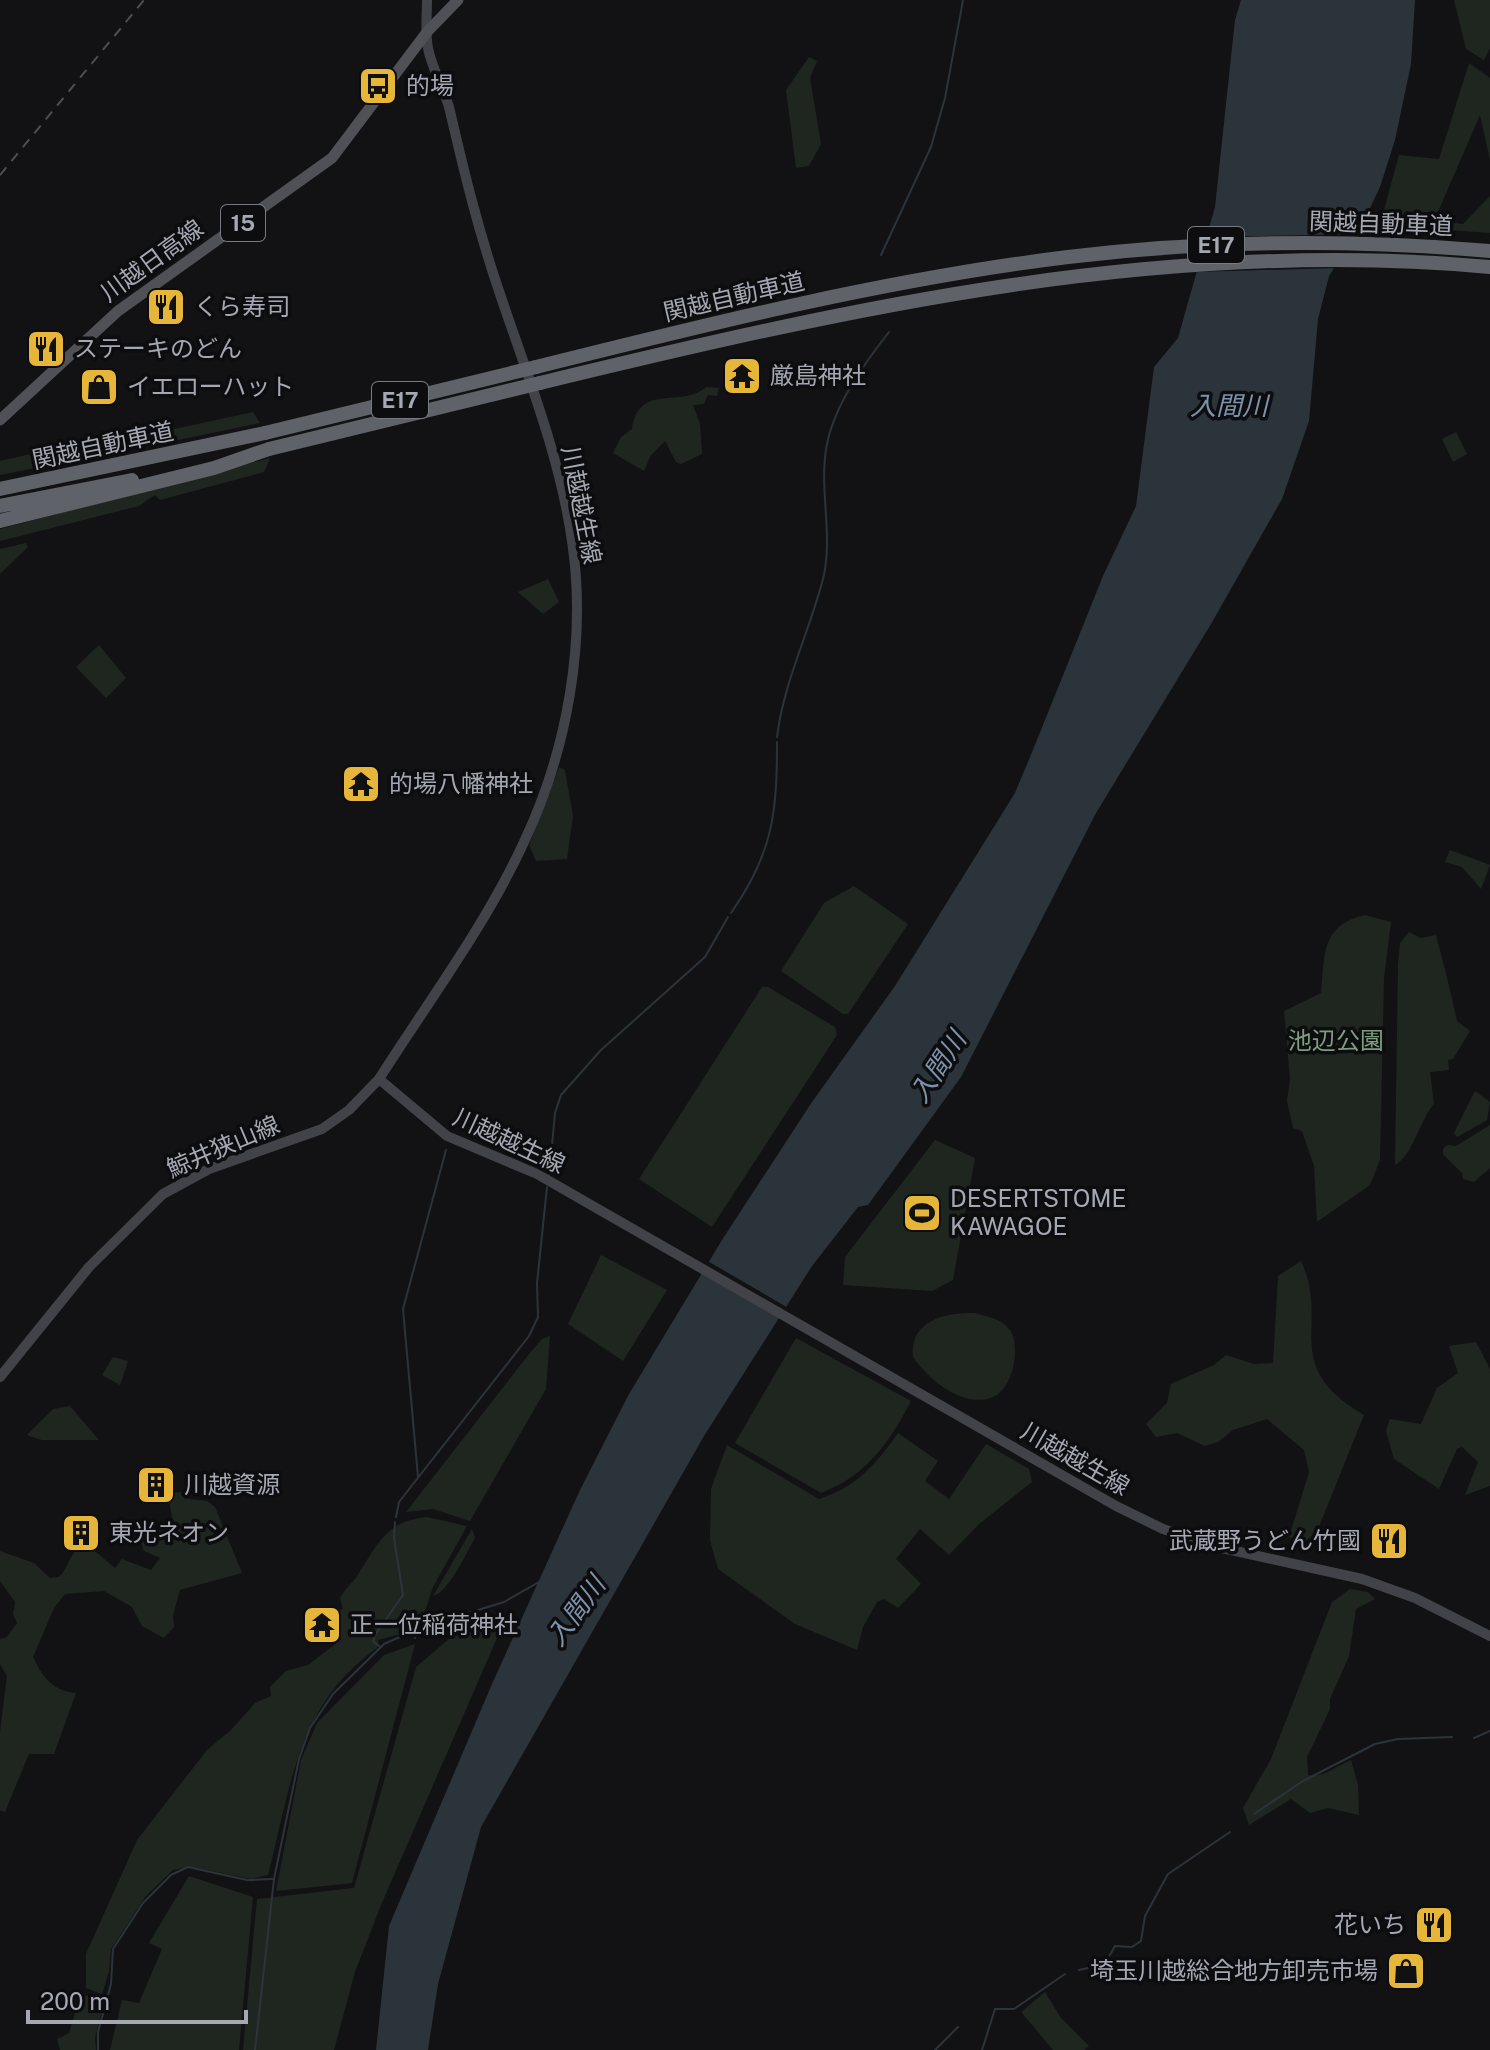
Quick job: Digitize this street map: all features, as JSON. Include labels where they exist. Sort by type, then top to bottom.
[{"type":"highway","name":"関越自動車道","points":[[0,489],[265,433],[816,301],[943,275],[1070,257],[1224,244],[1375,243],[1490,251]]},
{"type":"highway","name":"関越自動車道","points":[[0,506],[269,449],[806,320],[941,294],[1070,275],[1234,262],[1327,259],[1488,267]]},
{"type":"highway","points":[[0,521],[214,468],[269,449]]},
{"type":"highway","points":[[0,481],[72,475]]},
{"type":"main road","name":"川越越生線","points":[[427,0],[428,52],[450,108],[469,200],[556,467],[572,542],[576,638],[557,749],[525,840],[494,897],[379,1079],[433,1127],[503,1157],[1163,1529],[1213,1546],[1362,1579],[1415,1598],[1490,1636]]},
{"type":"main road","name":"川越日高線","points":[[0,420],[118,311],[332,158],[427,32],[458,0]]},
{"type":"main road","name":"鯨井狭山線","points":[[0,1377],[89,1267],[163,1194],[217,1166],[322,1129],[349,1110],[379,1079]]},
{"type":"green space","points":[[1454,0],[1490,0],[1490,48],[1484,60],[1466,49]]},
{"type":"green space","points":[[809,57],[817,61],[810,78],[821,144],[809,166],[796,168],[786,90]]},
{"type":"green space","points":[[1469,63],[1490,78],[1490,160],[1480,115],[1434,221],[1463,224],[1490,196],[1490,233],[1380,225],[1399,155],[1439,159]]},
{"type":"green space","points":[[706,387],[719,388],[717,396],[708,395],[704,404],[693,405],[700,424],[702,454],[681,464],[676,462],[665,441],[651,455],[644,471],[613,453],[621,437],[632,429],[636,415],[643,406],[652,401],[696,393]]},
{"type":"green space","points":[[253,412],[260,423],[145,447],[144,444],[147,435]]},
{"type":"green space","points":[[1456,432],[1467,454],[1453,462],[1442,439]]},
{"type":"green space","points":[[131,438],[137,448],[0,475],[0,461],[40,452],[75,455],[100,444]]},
{"type":"green space","points":[[270,458],[264,472],[160,500],[155,495],[139,506],[0,541],[0,529]]},
{"type":"green space","points":[[26,543],[28,547],[0,574],[0,549]]},
{"type":"green space","points":[[548,579],[559,602],[543,614],[518,592]]},
{"type":"green space","points":[[99,645],[126,678],[106,698],[76,667]]},
{"type":"green space","points":[[559,767],[565,770],[573,816],[567,859],[536,861],[529,845]]},
{"type":"green space","points":[[1450,850],[1490,865],[1481,889],[1462,867],[1445,862]]},
{"type":"green space","points":[[854,886],[908,924],[848,1014],[843,1014],[781,971],[824,903]]},
{"type":"green space","name":"池辺公園","points":[[1365,915],[1391,922],[1384,978],[1380,1160],[1370,1185],[1317,1222],[1314,1166],[1302,1131],[1293,1128],[1287,1101],[1290,1079],[1284,1011],[1321,993],[1325,955],[1332,935],[1340,926]]},
{"type":"green space","points":[[1409,932],[1421,938],[1436,935],[1457,1021],[1470,1031],[1453,1059],[1448,1060],[1449,1070],[1430,1072],[1434,1104],[1407,1153],[1395,1165],[1398,964],[1400,943]]},
{"type":"green space","points":[[762,987],[768,987],[835,1027],[837,1035],[712,1227],[639,1179]]},
{"type":"green space","points":[[1475,1091],[1490,1102],[1487,1120],[1457,1137],[1454,1133]]},
{"type":"green space","points":[[1490,1125],[1490,1168],[1474,1182],[1463,1179],[1462,1173],[1443,1154],[1443,1149],[1447,1145],[1456,1146]]},
{"type":"green space","name":"DESERTSTOME KAWAGOE","points":[[935,1140],[975,1158],[953,1280],[932,1291],[843,1285],[845,1257]]},
{"type":"green space","points":[[601,1255],[667,1290],[623,1361],[568,1324]]},
{"type":"green space","points":[[1301,1261],[1309,1284],[1314,1361],[1322,1379],[1338,1397],[1364,1415],[1310,1549],[1289,1537],[1309,1472],[1304,1450],[1267,1419],[1233,1430],[1218,1442],[1205,1446],[1177,1433],[1156,1437],[1146,1424],[1167,1403],[1171,1384],[1214,1365],[1226,1355],[1254,1364],[1273,1363],[1278,1276]]},
{"type":"green space","points":[[975,1313],[1002,1322],[1013,1336],[1015,1345],[1013,1366],[1006,1385],[993,1397],[982,1400],[959,1396],[948,1390],[928,1375],[913,1357],[917,1335],[931,1321],[952,1314]]},
{"type":"green space","points":[[550,1336],[546,1389],[470,1521],[433,1509],[406,1512],[529,1354],[542,1339]]},
{"type":"green space","points":[[796,1338],[911,1401],[875,1456],[851,1477],[821,1493],[735,1443]]},
{"type":"green space","points":[[1476,1342],[1490,1369],[1490,1486],[1465,1495],[1478,1462],[1462,1447],[1457,1449],[1439,1489],[1394,1459],[1386,1431],[1390,1419],[1421,1424],[1437,1388],[1458,1373],[1449,1346]]},
{"type":"green space","points":[[113,1357],[128,1361],[120,1385],[102,1375]]},
{"type":"green space","points":[[70,1406],[99,1440],[42,1440],[27,1435],[53,1409]]},
{"type":"green space","points":[[898,1433],[938,1461],[925,1481],[949,1499],[986,1444],[1029,1469],[1032,1482],[979,1524],[949,1555],[920,1529],[896,1559],[921,1584],[898,1608],[884,1599],[877,1602],[863,1627],[857,1650],[795,1624],[718,1569],[710,1540],[711,1489],[727,1445],[819,1499],[855,1481],[882,1455]]},
{"type":"green space","points":[[183,1492],[189,1499],[207,1501],[215,1507],[242,1573],[180,1590],[173,1615],[174,1627],[164,1638],[142,1626],[132,1607],[104,1591],[65,1594],[54,1608],[33,1657],[50,1682],[76,1693],[54,1754],[29,1754],[5,1812],[0,1810],[0,1732],[7,1676],[0,1664],[0,1639],[7,1637],[17,1623],[13,1614],[15,1602],[0,1581],[0,1551],[34,1563],[50,1578],[59,1577],[78,1548],[91,1548],[115,1568],[122,1559],[151,1570],[160,1558],[144,1551],[139,1536],[168,1528],[173,1523],[168,1493]]},
{"type":"green space","points":[[427,1517],[467,1526],[433,1587],[419,1629],[378,1640],[377,1648],[350,1670],[313,1721],[292,1779],[268,1875],[251,1879],[192,1867],[173,1870],[145,1897],[111,1949],[109,1972],[102,1994],[86,1988],[86,1954],[137,1840],[207,1750],[232,1729],[255,1703],[271,1696],[270,1687],[286,1671],[308,1665],[342,1639],[318,1626],[322,1614],[343,1609],[342,1594],[386,1535],[402,1523]]},
{"type":"green space","points":[[472,1529],[475,1538],[457,1571],[445,1587],[433,1596]]},
{"type":"green space","points":[[1350,1589],[1368,1592],[1375,1599],[1356,1609],[1349,1656],[1330,1699],[1330,1709],[1307,1757],[1308,1775],[1325,1773],[1351,1760],[1358,1785],[1359,1815],[1328,1808],[1310,1813],[1291,1799],[1249,1825],[1243,1808],[1271,1759],[1332,1602]]},
{"type":"green space","points":[[497,1612],[507,1615],[381,1905],[355,1972],[334,2050],[243,2050],[257,1899],[354,1888],[416,1667],[463,1627]]},
{"type":"green space","points":[[415,1644],[352,1883],[276,1891],[301,1760],[317,1723],[384,1655]]},
{"type":"green space","points":[[189,1876],[253,1897],[239,2050],[110,2050],[122,2000],[139,2003],[162,1949],[149,1943]]},
{"type":"green space","points":[[1045,1992],[1061,2018],[1089,2046],[1084,2050],[1053,2050],[1021,2012]]},
{"type":"green space","points":[[86,1995],[104,2002],[95,2038],[96,2050],[60,2050],[57,2039],[69,2033],[75,2013]]},
{"type":"water","name":"入間川","points":[[1241,0],[1415,0],[1411,64],[1395,140],[1380,187],[1363,223],[1329,276],[1318,319],[1309,421],[1282,499],[1211,624],[1096,813],[961,1077],[868,1205],[858,1207],[812,1266],[704,1436],[481,1827],[438,1984],[428,2050],[376,2050],[389,1926],[492,1684],[580,1490],[629,1394],[722,1240],[812,1102],[895,986],[1015,793],[1103,576],[1136,506],[1154,367],[1178,338],[1215,207],[1235,20]]},
{"type":"pier","points":[[1361,234],[1339,268],[1193,272],[1203,237]]},
{"type":"pier","points":[[706,1260],[790,1309],[783,1320],[699,1272]]},
{"type":"waterway","points":[[881,255],[931,147],[945,98],[963,0]]},
{"type":"waterway","points":[[777,737],[785,696],[826,562],[824,478],[831,429],[852,385],[889,332]]},
{"type":"waterway","points":[[731,913],[756,871],[770,832],[776,790],[777,742]]},
{"type":"waterway","points":[[549,1176],[555,1113],[561,1095],[601,1050],[705,957],[728,917]]},
{"type":"waterway","points":[[418,1477],[403,1309],[446,1150]]},
{"type":"waterway","points":[[396,1517],[399,1502],[529,1336],[538,1317],[537,1283],[547,1187]]},
{"type":"waterway","points":[[375,1635],[403,1595],[394,1538],[395,1522]]},
{"type":"waterway","points":[[428,1632],[452,1625],[452,1618],[504,1602],[539,1582]]},
{"type":"waterway","points":[[384,1644],[411,1632],[415,1638]]},
{"type":"waterway","points":[[375,1636],[373,1641],[379,1646]]},
{"type":"waterway","points":[[255,2050],[274,1879],[299,1759],[310,1728],[333,1694],[383,1645]]},
{"type":"waterway","points":[[1474,1738],[1490,1731]]},
{"type":"waterway","points":[[1254,1814],[1303,1781],[1375,1744],[1398,1739],[1452,1737]]},
{"type":"waterway","points":[[1079,1970],[1105,1964],[1115,1946],[1132,1947],[1141,1941],[1145,1916],[1168,1874],[1230,1832]]},
{"type":"waterway","points":[[98,2050],[98,2032],[111,1984],[113,1949],[143,1903],[171,1875],[188,1867],[247,1880],[272,1879]]},
{"type":"waterway","points":[[982,2050],[995,2009],[1014,2009],[1065,1974]]},
{"type":"waterway","points":[[935,2050],[958,2027]]},
{"type":"railway","points":[[0,175],[144,0]]},
{"type":"place","name":"的場","points":[[378,86]]},
{"type":"place","name":"くら寿司","points":[[166,307]]},
{"type":"place","name":"ステーキのどん","points":[[46,349]]},
{"type":"place","name":"厳島神社","points":[[742,376]]},
{"type":"place","name":"イエローハット","points":[[99,387]]},
{"type":"place","name":"的場八幡神社","points":[[361,784]]},
{"type":"place","name":"DESERTSTOME KAWAGOE","points":[[922,1213]]},
{"type":"place","name":"川越資源","points":[[156,1485]]},
{"type":"place","name":"東光ネオン","points":[[81,1533]]},
{"type":"place","name":"武蔵野うどん竹國","points":[[1389,1541]]},
{"type":"place","name":"正一位稲荷神社","points":[[322,1625]]},
{"type":"place","name":"花いち","points":[[1434,1925]]},
{"type":"place","name":"埼玉川越総合地方卸売市場","points":[[1406,1971]]}]
